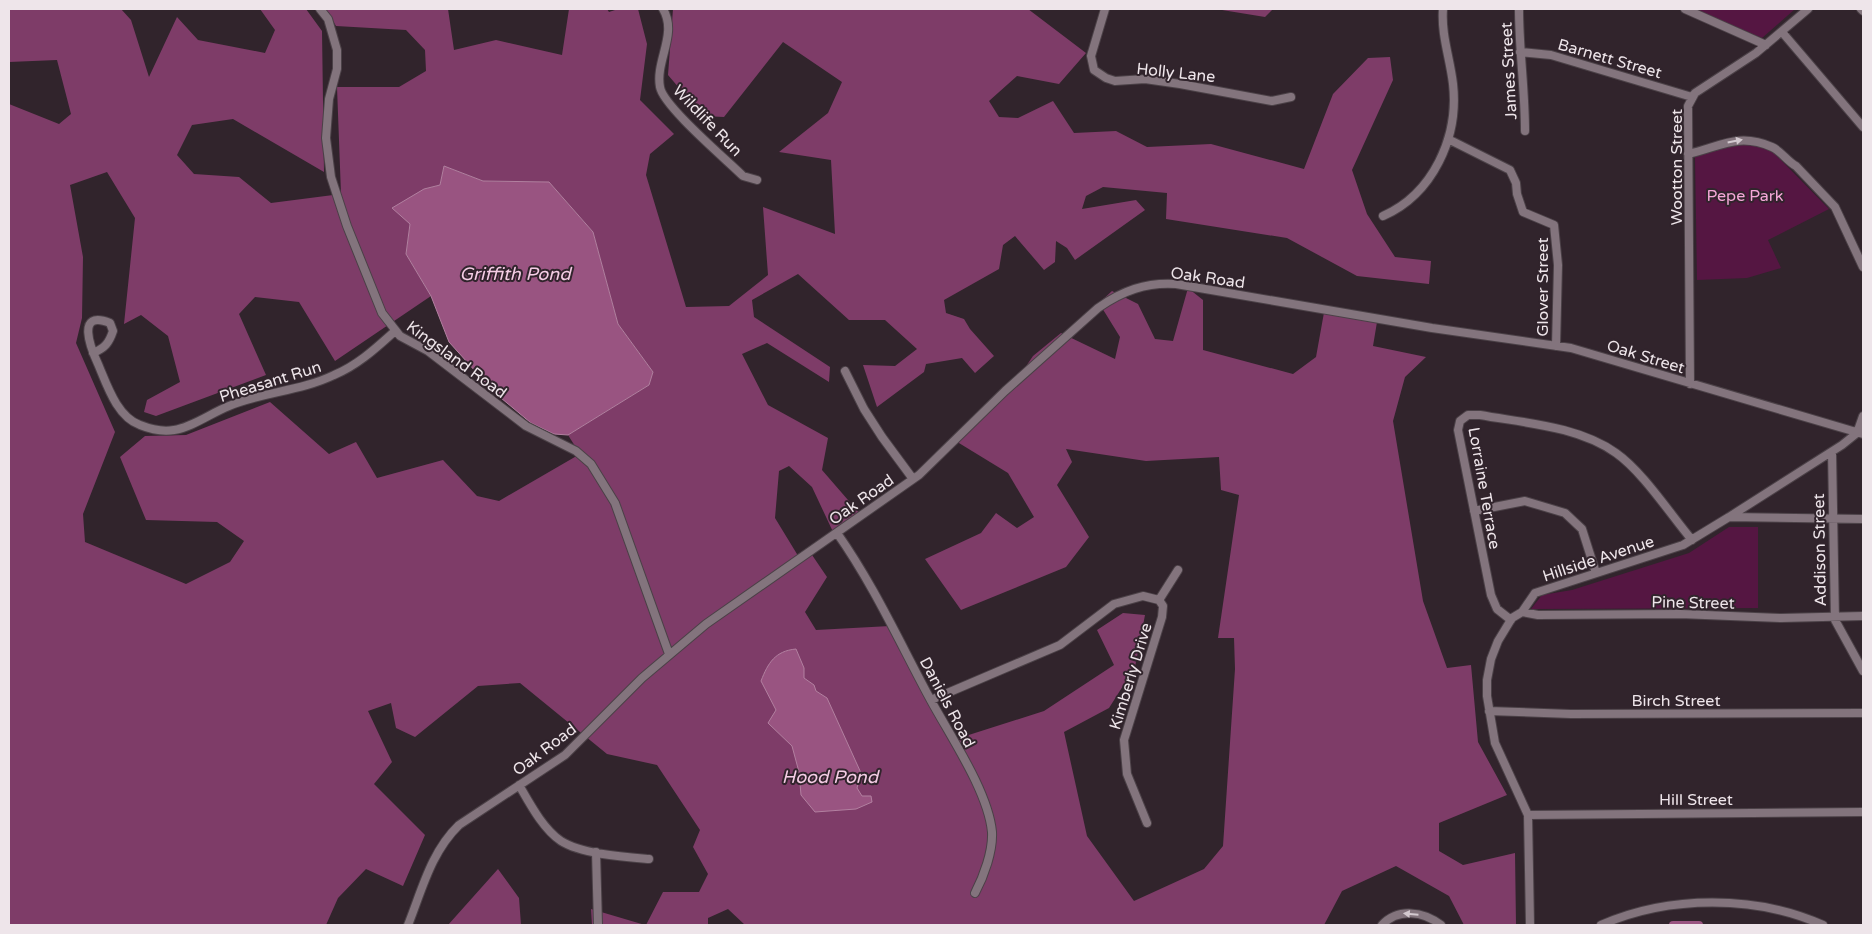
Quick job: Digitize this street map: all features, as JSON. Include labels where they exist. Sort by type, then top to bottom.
[{"type":"street","name":"Kingsland Road","points":[[320,9],[328,19],[337,50],[337,69],[330,99],[326,138],[331,177],[344,218],[382,313],[400,336],[428,351],[513,418],[538,433],[576,451],[591,464],[615,503],[669,654]]},
{"type":"street","name":"Wildlife Run","points":[[663,9],[669,25],[660,78],[663,97],[744,176],[757,180]]},
{"type":"street","name":"Holly Lane","points":[[1105,9],[1090,56],[1094,70],[1106,78],[1115,81],[1145,79],[1272,101],[1291,97]]},
{"type":"street","points":[[1383,216],[1401,208],[1415,196],[1435,168],[1448,139],[1454,113],[1453,84],[1444,43],[1443,9]]},
{"type":"street","name":"James Street","points":[[1519,9],[1520,52],[1525,85],[1525,131]]},
{"type":"street","points":[[1685,9],[1766,45]]},
{"type":"street","name":"Wootton Street","points":[[1690,384],[1687,116],[1692,97],[1766,45],[1808,9]]},
{"type":"street","points":[[1782,32],[1863,128]]},
{"type":"street","name":"Barnett Street","points":[[1520,52],[1551,55],[1692,97]]},
{"type":"street","name":"Glover Street","points":[[1448,139],[1506,167],[1515,179],[1523,212],[1554,226],[1558,264],[1556,346]]},
{"type":"street","points":[[1688,154],[1741,139],[1773,147],[1796,166],[1835,207],[1863,266]]},
{"type":"street","name":"Oak Road","points":[[408,925],[429,869],[445,839],[466,819],[549,766],[580,742],[669,654],[706,624],[837,533],[933,463],[1005,391],[1098,308],[1110,300],[1151,284],[1176,284],[1416,325]]},
{"type":"street","name":"Oak Street","points":[[1416,325],[1556,346],[1595,355],[1860,433]]},
{"type":"street","name":"Pheasant Run","points":[[93,353],[116,402],[128,417],[140,425],[169,431],[183,428],[229,406],[252,398],[313,384],[335,375],[359,361],[395,331]]},
{"type":"street","points":[[845,371],[877,430],[913,479]]},
{"type":"street","name":"Lorraine Terrace","points":[[1511,620],[1494,604],[1458,430],[1460,421],[1472,414],[1558,430],[1604,446],[1633,468],[1692,540]]},
{"type":"street","points":[[1729,518],[1860,433],[1863,416]]},
{"type":"street","name":"Addison Street","points":[[1832,452],[1834,616],[1863,671]]},
{"type":"street","points":[[1474,511],[1525,501],[1565,512],[1582,529],[1596,573]]},
{"type":"street","points":[[1729,518],[1863,519]]},
{"type":"street","name":"Hillside Avenue","points":[[1530,925],[1528,815],[1494,743],[1489,711],[1487,680],[1491,659],[1498,641],[1511,620],[1522,612],[1535,593],[1683,545],[1729,518]]},
{"type":"street","name":"Daniels Road","points":[[837,533],[897,635],[980,791],[991,828],[986,867],[975,893]]},
{"type":"street","points":[[931,700],[1060,645],[1114,604],[1143,596],[1159,600],[1178,570]]},
{"type":"street","name":"Kimberly Drive","points":[[1147,823],[1127,774],[1124,740],[1162,618],[1163,606],[1159,600]]},
{"type":"street","name":"Pine Street","points":[[1522,612],[1538,615],[1680,614],[1781,618],[1863,616]]},
{"type":"street","name":"Birch Street","points":[[1489,711],[1571,714],[1863,713]]},
{"type":"street","points":[[519,785],[535,811],[557,838],[569,846],[596,852],[649,859]]},
{"type":"street","name":"Hill Street","points":[[1528,815],[1863,812]]},
{"type":"street","points":[[596,852],[598,925]]},
{"type":"street","points":[[1601,925],[1625,916],[1663,908],[1729,904],[1768,908],[1792,913],[1823,925]]},
{"type":"street","points":[[1382,925],[1394,916],[1411,913],[1424,916],[1441,925]]},
{"type":"green space","points":[[1695,9],[1795,9],[1762,38]]},
{"type":"green space","name":"Pepe Park","points":[[1743,142],[1771,150],[1829,209],[1768,240],[1781,268],[1747,278],[1697,280],[1695,157]]},
{"type":"green space","points":[[1729,527],[1758,527],[1758,608],[1531,609],[1542,595],[1572,590],[1689,553]]},
{"type":"shaded area","points":[[9,9],[121,9],[131,20],[149,77],[177,17],[198,40],[265,53],[275,30],[260,9],[306,9],[322,31],[324,172],[233,119],[192,125],[177,155],[194,174],[239,177],[271,203],[341,194],[337,87],[399,87],[426,71],[425,50],[406,30],[336,26],[326,9],[448,9],[454,50],[496,40],[562,55],[569,9],[607,9],[609,12],[618,9],[638,9],[647,44],[640,100],[674,134],[650,154],[646,175],[686,307],[729,306],[768,275],[763,207],[835,234],[831,160],[779,152],[828,113],[842,82],[783,42],[724,117],[703,116],[668,75],[673,9],[1028,9],[1086,53],[1059,84],[1017,76],[989,101],[999,117],[1018,118],[1053,101],[1074,133],[1116,131],[1147,147],[1211,144],[1304,169],[1333,94],[1368,58],[1390,57],[1393,80],[1352,170],[1367,214],[1395,257],[1431,261],[1429,284],[1357,276],[1287,238],[1166,219],[1167,193],[1103,187],[1086,196],[1082,209],[1136,200],[1145,210],[1075,260],[1067,248],[1056,241],[1055,262],[1044,270],[1015,236],[1003,245],[999,269],[944,300],[946,313],[964,319],[970,329],[994,356],[975,373],[962,358],[926,364],[924,372],[877,407],[863,365],[895,366],[917,349],[885,320],[849,320],[798,274],[752,300],[754,317],[830,367],[829,382],[767,343],[742,354],[768,405],[828,438],[822,470],[861,515],[834,534],[812,487],[789,466],[779,471],[775,518],[800,559],[810,552],[827,577],[805,612],[816,630],[890,626],[953,740],[1044,711],[1114,665],[1097,630],[1123,613],[1145,615],[1135,667],[1109,708],[1064,732],[1087,836],[1134,901],[1204,869],[1223,846],[1235,669],[1234,638],[1218,638],[1239,495],[1221,490],[1219,457],[1146,461],[1066,449],[1072,462],[1057,485],[1089,537],[1066,567],[961,610],[925,559],[981,533],[996,513],[1017,528],[1034,517],[1008,473],[954,440],[1012,387],[1033,356],[1061,333],[1115,359],[1120,337],[1099,303],[1112,291],[1138,304],[1155,339],[1173,341],[1188,288],[1203,300],[1203,350],[1293,374],[1316,357],[1325,307],[1378,316],[1373,346],[1426,357],[1405,377],[1393,421],[1423,601],[1447,668],[1471,665],[1478,742],[1507,795],[1439,823],[1439,851],[1463,865],[1515,853],[1516,925],[1464,925],[1449,896],[1396,866],[1342,891],[1324,925],[745,925],[728,909],[708,918],[708,925],[646,925],[663,892],[699,892],[708,874],[693,847],[700,830],[657,765],[607,754],[520,683],[478,686],[415,737],[396,728],[391,703],[368,711],[392,762],[374,784],[425,835],[403,886],[366,869],[338,898],[326,925],[9,925],[9,104],[59,124],[71,114],[57,60],[9,62]],"holes":[[[444,166],[483,181],[549,182],[593,232],[618,324],[653,372],[649,385],[568,435],[580,454],[499,501],[477,496],[443,460],[377,478],[356,442],[329,454],[270,402],[186,435],[145,436],[120,457],[146,520],[217,522],[244,541],[230,562],[186,584],[85,542],[83,514],[115,432],[76,343],[82,318],[83,257],[70,185],[107,172],[135,218],[124,324],[141,315],[168,336],[180,382],[147,400],[144,412],[156,416],[266,375],[239,314],[255,297],[299,302],[335,361],[431,296],[406,254],[410,224],[424,189],[440,185]]]},
{"type":"shaded area","points":[[1216,9],[1273,9],[1265,17]]},
{"type":"shaded area","points":[[498,869],[519,898],[521,925],[448,925]]},
{"type":"shaded area","points":[[591,909],[645,925],[592,925]]},
{"type":"water","name":"Griffith Pond","points":[[444,166],[483,181],[549,182],[593,232],[618,324],[653,372],[649,385],[568,435],[554,434],[531,423],[495,393],[449,342],[431,296],[406,254],[410,224],[392,208],[424,189],[440,185]]},
{"type":"water","name":"Hood Pond","points":[[796,649],[804,668],[804,678],[814,685],[816,691],[827,698],[861,773],[857,788],[862,796],[871,796],[872,802],[856,809],[815,812],[801,795],[799,772],[792,746],[768,723],[776,710],[761,681],[773,659],[783,652]]},
{"type":"waterway","points":[[1673,925],[1699,925]]}]
